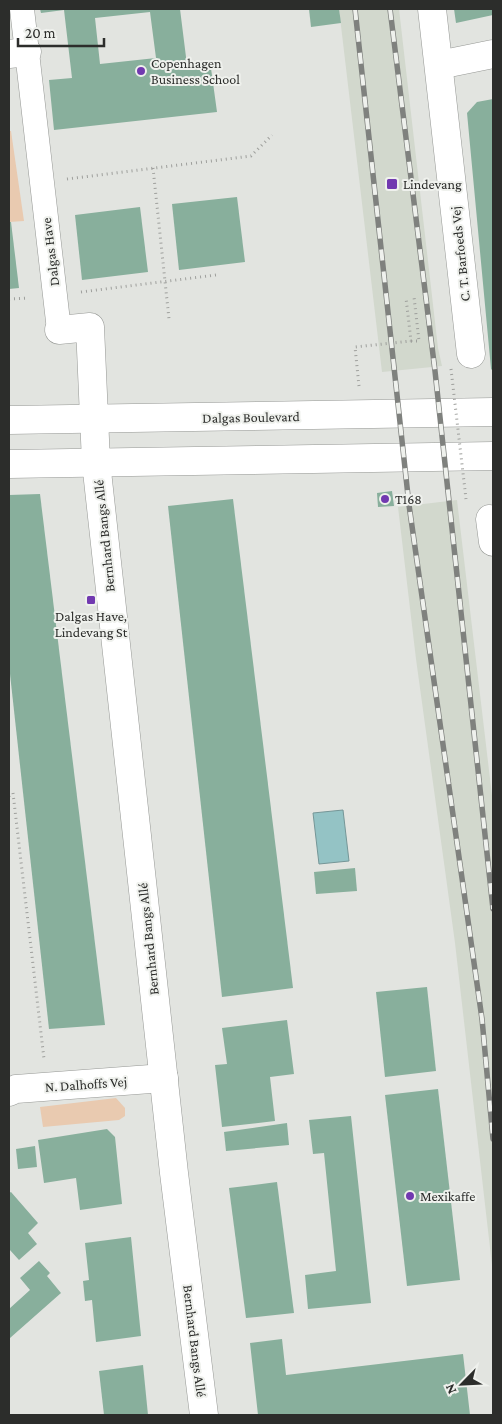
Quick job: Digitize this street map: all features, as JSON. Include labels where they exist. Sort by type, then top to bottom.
[{"type":"street","name":"Dalgas Have","points":[[22,9],[18,53],[42,182],[59,330],[90,327],[96,462]]},
{"type":"street","name":"C. T. Barfoeds Vej","points":[[432,9],[439,65],[461,362]]},
{"type":"street","points":[[439,65],[493,54]]},
{"type":"street","name":"Dalgas Boulevard","points":[[9,420],[363,416],[493,412]]},
{"type":"street","points":[[9,464],[493,456]]},
{"type":"street","name":"Bernhard Bangs Allé","points":[[96,462],[164,1078],[204,1415]]},
{"type":"street","name":"N. Dalhoffs Vej","points":[[9,1092],[47,1087],[164,1078]]},
{"type":"path","points":[[42,182],[251,156],[272,135]]},
{"type":"path","points":[[153,168],[169,319]]},
{"type":"path","points":[[9,299],[216,275]]},
{"type":"path","points":[[363,416],[355,347],[419,341],[414,297]]},
{"type":"path","points":[[406,298],[411,342]]},
{"type":"path","points":[[461,362],[466,499]]},
{"type":"path","points":[[9,796],[12,793],[47,1087]]},
{"type":"shaded area","points":[[339,9],[399,9],[438,348],[442,366],[382,372]]},
{"type":"shaded area","points":[[9,131],[11,131],[24,221],[9,222]]},
{"type":"shaded area","points":[[457,500],[493,804],[493,1274],[455,943],[416,659],[398,507]]},
{"type":"shaded area","points":[[116,1098],[125,1108],[125,1116],[119,1120],[43,1127],[40,1107]]},
{"type":"water","points":[[343,810],[349,861],[319,864],[313,813]]},
{"type":"building","name":"Copenhagen Business School","points":[[40,9],[180,9],[187,65],[210,61],[217,112],[54,130],[49,80],[72,78],[64,10],[41,13]],"holes":[[[150,12],[156,58],[100,64],[95,18]]]},
{"type":"building","points":[[309,9],[339,9],[341,23],[311,27]]},
{"type":"building","points":[[454,9],[493,9],[493,15],[456,23]]},
{"type":"building","points":[[493,99],[493,371],[491,369],[467,113],[477,102]]},
{"type":"building","points":[[237,197],[245,262],[179,270],[172,204]]},
{"type":"building","points":[[140,207],[148,272],[82,280],[75,215]]},
{"type":"building","points":[[9,222],[11,222],[19,288],[9,289]]},
{"type":"building","name":"T168","points":[[392,491],[394,506],[378,507],[377,493]]},
{"type":"building","points":[[40,494],[105,1025],[49,1029],[9,665],[9,495]]},
{"type":"building","points":[[233,499],[293,988],[222,997],[168,506]]},
{"type":"building","points":[[355,868],[357,891],[316,894],[314,872]]},
{"type":"building","points":[[427,987],[436,1071],[385,1077],[376,992]]},
{"type":"building","points":[[287,1020],[294,1074],[270,1077],[275,1121],[222,1127],[215,1065],[227,1064],[222,1028]]},
{"type":"building","points":[[438,1089],[460,1280],[407,1286],[385,1095]]},
{"type":"building","points":[[351,1116],[371,1303],[308,1309],[305,1275],[336,1271],[324,1153],[313,1154],[309,1120]]},
{"type":"building","points":[[287,1123],[289,1145],[226,1151],[224,1132]]},
{"type":"building","points":[[107,1129],[115,1137],[122,1204],[80,1210],[76,1178],[44,1183],[38,1140]]},
{"type":"building","points":[[35,1146],[37,1167],[18,1169],[16,1149]]},
{"type":"building","points":[[277,1182],[294,1313],[246,1318],[229,1188]]},
{"type":"building","points":[[11,1192],[38,1223],[28,1233],[37,1244],[19,1260],[9,1249],[9,1193]]},
{"type":"building","points":[[131,1237],[141,1336],[96,1342],[92,1300],[85,1301],[83,1281],[89,1280],[85,1243]]},
{"type":"building","points":[[39,1261],[50,1273],[47,1276],[61,1293],[10,1338],[9,1309],[30,1290],[20,1278]]},
{"type":"building","points":[[282,1339],[286,1375],[463,1354],[470,1415],[258,1415],[250,1343]]},
{"type":"building","points":[[143,1365],[148,1415],[104,1415],[99,1371]]},
{"type":"railway","points":[[355,9],[409,505],[482,1019],[493,1139]]},
{"type":"railway","points":[[390,9],[435,371],[493,909]]},
{"type":"place","name":"Copenhagen Business School","points":[[141,71]]},
{"type":"place","name":"Lindevang","points":[[392,184]]},
{"type":"place","name":"T168","points":[[385,499]]},
{"type":"place","name":"Dalgas Have, Lindevang St","points":[[91,600]]},
{"type":"place","name":"Mexikaffe","points":[[410,1196]]}]
